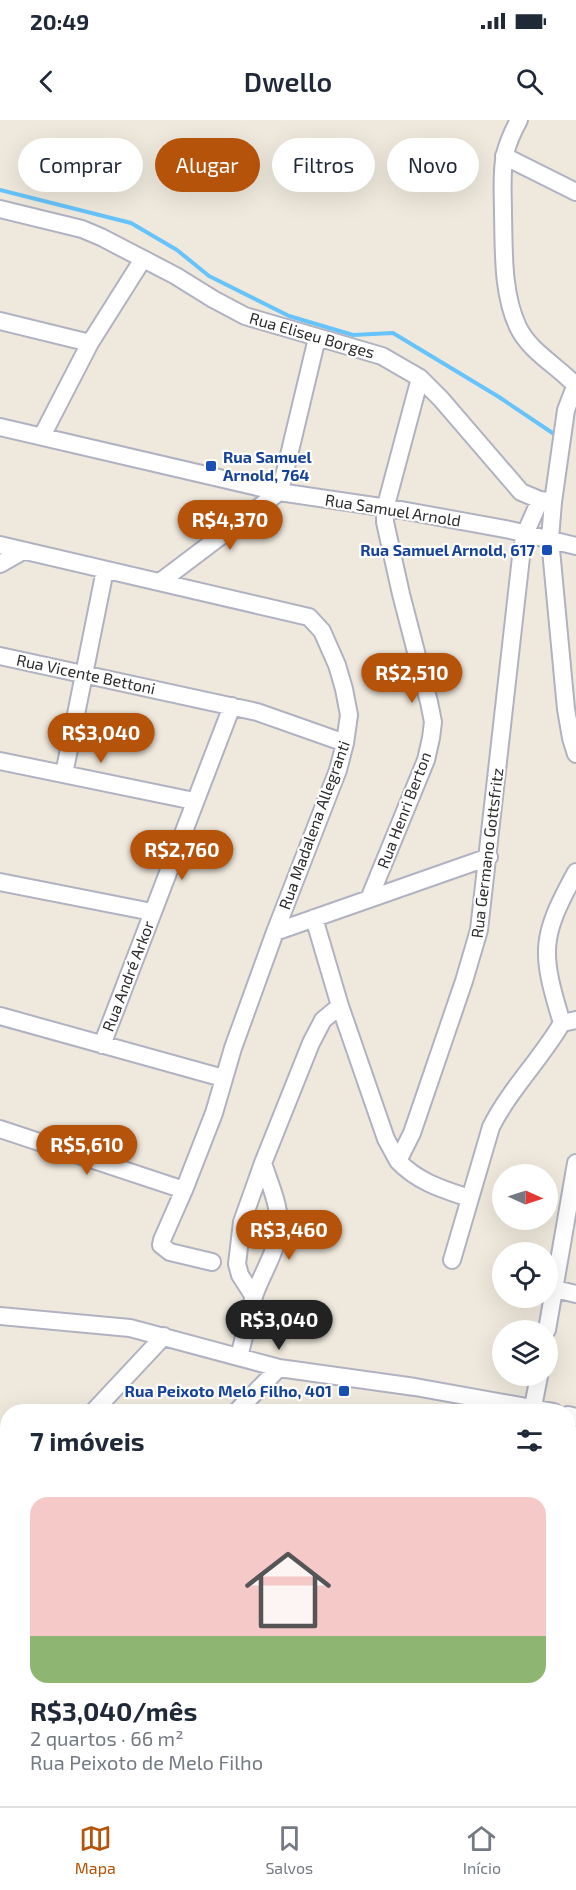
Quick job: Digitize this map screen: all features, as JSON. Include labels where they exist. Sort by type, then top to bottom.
[{"type":"street","points":[[519,120],[508,141],[502,182],[505,257],[512,310],[519,328],[530,345],[576,385],[566,410],[546,501],[566,710],[576,754]]},
{"type":"street","points":[[504,156],[576,192]]},
{"type":"street","name":"Rua Eliseu Borges","points":[[0,209],[82,229],[143,259],[245,316],[382,356],[420,378],[521,492],[546,501]]},
{"type":"street","points":[[42,436],[90,343],[143,259]]},
{"type":"street","points":[[0,321],[90,343]]},
{"type":"street","points":[[0,545],[160,582],[279,492],[317,338]]},
{"type":"street","points":[[385,509],[420,378]]},
{"type":"street","name":"Rua Samuel Arnold","points":[[0,427],[279,492],[525,534],[576,546]]},
{"type":"street","name":"Rua Germano Gottsfritz","points":[[399,1161],[412,1133],[479,930],[525,534],[546,501]]},
{"type":"street","name":"Rua Henri Berton","points":[[369,899],[426,760],[433,722],[401,594],[385,522],[385,509]]},
{"type":"street","points":[[0,564],[23,551]]},
{"type":"street","points":[[64,774],[105,570]]},
{"type":"street","name":"Rua Madalena Allegranti","points":[[160,582],[309,617],[322,631],[337,665],[349,715],[345,743],[323,811],[275,932],[223,1078],[214,1113],[184,1190],[163,1234],[161,1245],[170,1252],[212,1262]]},
{"type":"street","name":"Rua Vicente Bettoni","points":[[0,656],[257,712],[345,743]]},
{"type":"street","name":"Rua André Arkor","points":[[102,1045],[232,706]]},
{"type":"street","points":[[0,761],[194,801]]},
{"type":"street","points":[[275,932],[489,857]]},
{"type":"street","points":[[452,1260],[491,1127],[500,1110],[554,1037],[569,1022],[548,974],[546,953],[548,933],[554,914],[576,872]]},
{"type":"street","points":[[0,882],[152,912]]},
{"type":"street","points":[[314,918],[340,1006],[386,1139],[399,1161],[420,1180],[469,1198]]},
{"type":"street","points":[[254,1297],[240,1275],[237,1264],[242,1222],[263,1163],[317,1030],[323,1020],[340,1006]]},
{"type":"street","points":[[0,1016],[223,1078]]},
{"type":"street","points":[[0,1129],[184,1190]]},
{"type":"street","points":[[558,1271],[576,1162]]},
{"type":"street","points":[[239,1357],[254,1297],[275,1251],[279,1233],[275,1200],[263,1163]]},
{"type":"street","points":[[558,1290],[576,1294]]},
{"type":"street","points":[[0,1316],[130,1328],[279,1368],[515,1404]]},
{"type":"street","points":[[100,1404],[164,1336]]},
{"type":"street","points":[[244,1404],[279,1368]]},
{"type":"street","points":[[534,1404],[537,1386]]},
{"type":"waterway","points":[[0,190],[131,223],[177,250],[209,276],[289,316],[353,335],[393,333],[499,397],[557,436]]},
{"type":"place","name":"Rua Samuel Arnold, 764","points":[[211,466]]},
{"type":"place","name":"Rua Samuel Arnold, 617","points":[[547,550]]},
{"type":"place","name":"Rua Peixoto Melo Filho, 401","points":[[344,1391]]}]
